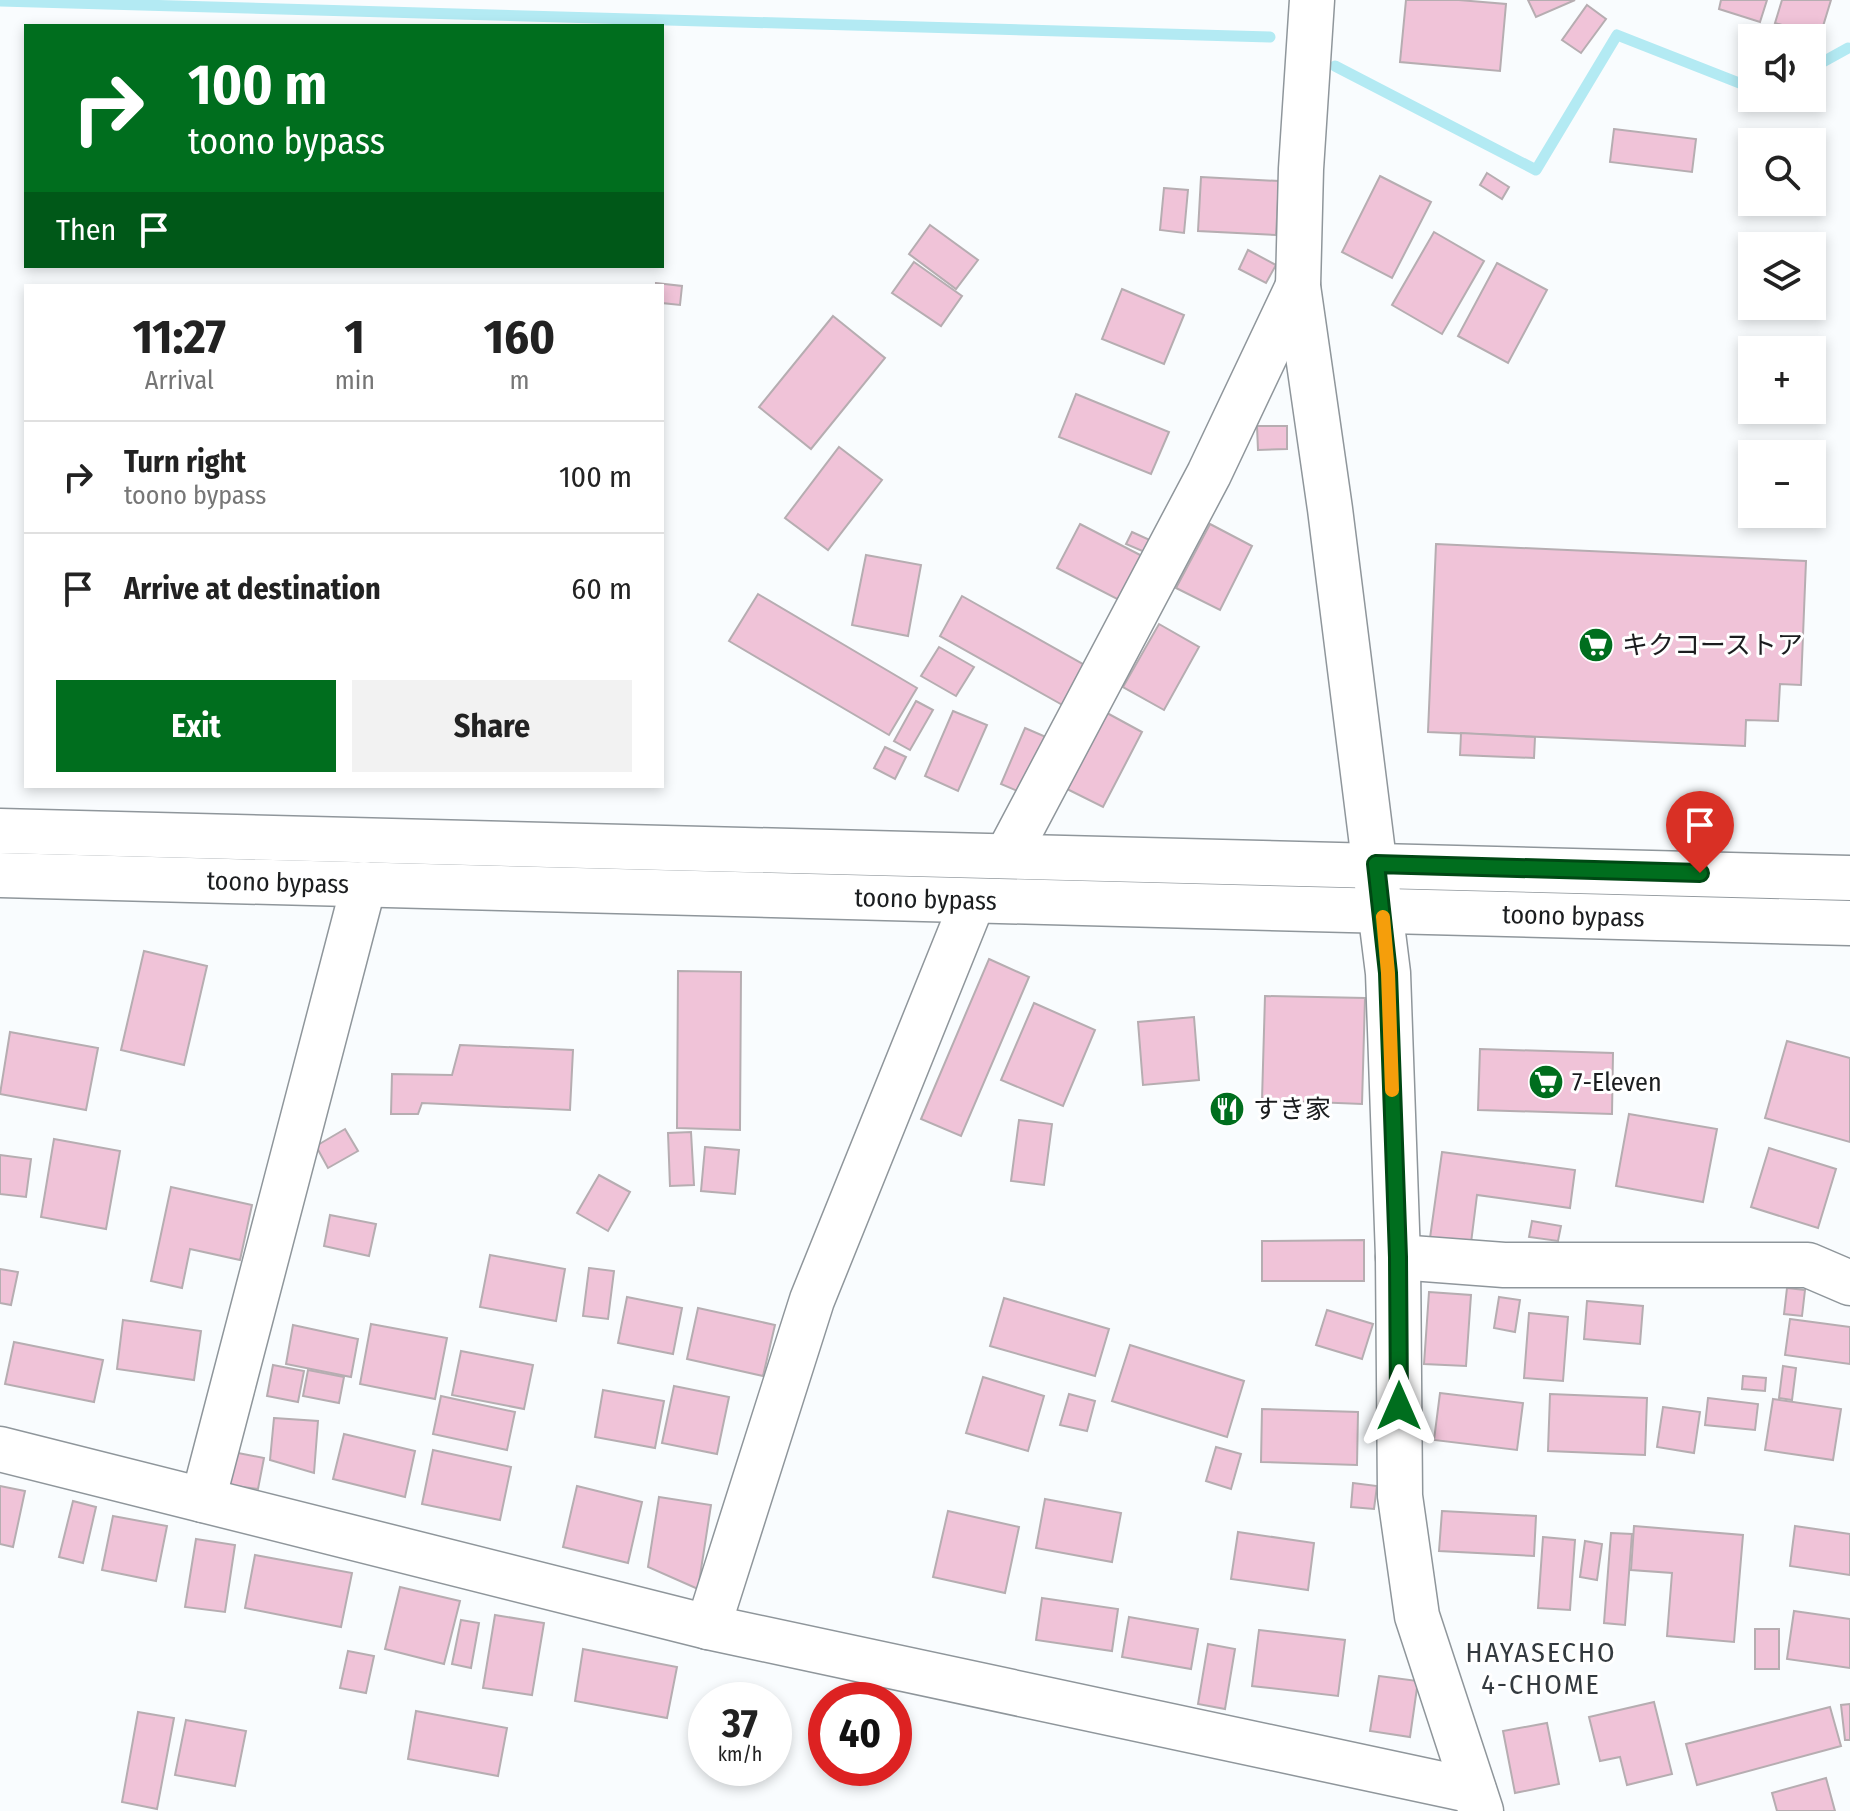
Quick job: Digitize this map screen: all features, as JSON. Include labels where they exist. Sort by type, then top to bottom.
[{"type":"main road","points":[[1312,0],[1301,169],[1298,286],[1388,973],[1398,1257],[1400,1496],[1417,1616],[1478,1801]]},
{"type":"main road","points":[[1007,856],[1209,474],[1298,286]]},
{"type":"main road","name":"toono bypass","points":[[0,831],[1850,878]]},
{"type":"main road","name":"toono bypass","points":[[0,875],[1850,923]]},
{"type":"main road","points":[[203,1500],[364,884]]},
{"type":"main road","points":[[708,1627],[812,1300],[973,901]]},
{"type":"main road","points":[[1398,1257],[1504,1265],[1808,1265],[1850,1283]]},
{"type":"main road","points":[[0,1449],[708,1627],[1478,1801]]},
{"type":"building","points":[[1406,0],[1506,4],[1500,71],[1400,62]]},
{"type":"building","points":[[1528,0],[1575,0],[1536,17]]},
{"type":"building","points":[[1721,0],[1767,0],[1760,22],[1719,9]]},
{"type":"building","points":[[1782,0],[1831,0],[1824,24],[1775,23]]},
{"type":"building","points":[[1587,5],[1606,19],[1581,53],[1562,40]]},
{"type":"building","points":[[1614,129],[1696,139],[1692,172],[1610,162]]},
{"type":"building","points":[[1487,173],[1509,187],[1502,199],[1480,185]]},
{"type":"building","points":[[1380,176],[1431,202],[1392,278],[1342,252]]},
{"type":"building","points":[[1201,177],[1279,181],[1276,235],[1198,231]]},
{"type":"building","points":[[1164,188],[1188,190],[1184,233],[1160,230]]},
{"type":"building","points":[[930,225],[978,260],[956,289],[909,254]]},
{"type":"building","points":[[1434,232],[1484,261],[1442,334],[1392,305]]},
{"type":"building","points":[[1248,250],[1276,265],[1266,283],[1239,269]]},
{"type":"building","points":[[914,262],[962,296],[941,326],[892,293]]},
{"type":"building","points":[[1497,263],[1547,290],[1508,363],[1458,336]]},
{"type":"building","points":[[656,283],[682,286],[680,305],[664,303],[664,284]]},
{"type":"building","points":[[1122,289],[1184,315],[1164,364],[1102,339]]},
{"type":"building","points":[[833,316],[885,358],[811,449],[759,407]]},
{"type":"building","points":[[1076,394],[1169,432],[1151,474],[1059,437]]},
{"type":"building","points":[[1257,426],[1287,426],[1287,449],[1258,450]]},
{"type":"building","points":[[839,447],[882,480],[828,550],[785,518]]},
{"type":"building","points":[[1080,524],[1146,558],[1123,602],[1057,568]]},
{"type":"building","points":[[1210,524],[1252,546],[1220,610],[1176,588]]},
{"type":"building","points":[[1132,532],[1152,541],[1147,553],[1126,544]]},
{"type":"building","points":[[1436,544],[1806,561],[1801,685],[1780,684],[1778,721],[1746,720],[1745,746],[1428,732]]},
{"type":"building","points":[[866,555],[921,565],[908,636],[852,625]]},
{"type":"building","points":[[758,594],[917,688],[889,735],[729,641]]},
{"type":"building","points":[[962,596],[1088,667],[1066,707],[940,636]]},
{"type":"building","points":[[1159,624],[1199,647],[1164,710],[1123,687]]},
{"type":"building","points":[[939,647],[974,667],[956,696],[921,676]]},
{"type":"building","points":[[916,701],[933,710],[910,750],[894,741]]},
{"type":"building","points":[[953,711],[987,725],[958,791],[925,776]]},
{"type":"building","points":[[1107,713],[1142,732],[1103,807],[1067,789]]},
{"type":"building","points":[[1025,728],[1046,737],[1022,793],[1001,784]]},
{"type":"building","points":[[1461,733],[1535,737],[1534,758],[1460,755]]},
{"type":"building","points":[[885,747],[906,757],[895,779],[874,768]]},
{"type":"building","points":[[144,951],[207,966],[184,1065],[121,1050]]},
{"type":"building","points":[[989,959],[1029,977],[961,1136],[921,1119]]},
{"type":"building","points":[[678,971],[741,972],[740,1130],[677,1128]]},
{"type":"building","points":[[1265,996],[1365,998],[1362,1104],[1262,1100]]},
{"type":"building","points":[[1034,1003],[1095,1030],[1063,1106],[1001,1080]]},
{"type":"building","points":[[1194,1017],[1199,1080],[1143,1085],[1138,1022]]},
{"type":"building","points":[[10,1032],[98,1048],[86,1110],[0,1094]]},
{"type":"building","points":[[1787,1041],[1850,1058],[1850,1142],[1765,1118]]},
{"type":"building","points":[[460,1045],[573,1050],[570,1110],[422,1103],[418,1114],[391,1114],[392,1074],[452,1075]]},
{"type":"building","name":"7-Eleven","points":[[1480,1049],[1613,1053],[1612,1114],[1478,1110]]},
{"type":"building","points":[[1629,1114],[1717,1129],[1703,1202],[1616,1186]]},
{"type":"building","points":[[1019,1120],[1052,1124],[1044,1185],[1011,1181]]},
{"type":"building","points":[[345,1129],[358,1151],[328,1168],[316,1146]]},
{"type":"building","points":[[691,1132],[694,1185],[670,1186],[668,1133]]},
{"type":"building","points":[[54,1139],[120,1151],[106,1229],[41,1217]]},
{"type":"building","points":[[705,1147],[739,1150],[735,1194],[701,1191]]},
{"type":"building","points":[[1769,1148],[1836,1169],[1818,1228],[1751,1207]]},
{"type":"building","points":[[1442,1152],[1575,1170],[1570,1208],[1477,1195],[1471,1243],[1430,1238]]},
{"type":"building","points":[[0,1155],[31,1159],[26,1197],[0,1194]]},
{"type":"building","points":[[599,1175],[630,1192],[608,1231],[577,1213]]},
{"type":"building","points":[[171,1187],[252,1205],[240,1260],[190,1249],[182,1288],[151,1281]]},
{"type":"building","points":[[330,1215],[376,1224],[369,1256],[324,1246]]},
{"type":"building","points":[[1532,1221],[1561,1226],[1558,1241],[1529,1237]]},
{"type":"building","points":[[1364,1240],[1364,1281],[1262,1281],[1262,1241]]},
{"type":"building","points":[[490,1255],[565,1269],[556,1321],[480,1307]]},
{"type":"building","points":[[589,1268],[614,1271],[608,1319],[583,1316]]},
{"type":"building","points":[[0,1269],[18,1272],[11,1305],[0,1303]]},
{"type":"building","points":[[1787,1288],[1805,1290],[1802,1316],[1784,1314]]},
{"type":"building","points":[[1429,1292],[1471,1295],[1466,1366],[1424,1364]]},
{"type":"building","points":[[627,1297],[682,1308],[673,1354],[618,1343]]},
{"type":"building","points":[[1499,1297],[1520,1300],[1515,1332],[1494,1328]]},
{"type":"building","points":[[1004,1298],[1109,1329],[1095,1376],[990,1346]]},
{"type":"building","points":[[1587,1301],[1643,1306],[1640,1344],[1584,1339]]},
{"type":"building","points":[[698,1308],[775,1325],[763,1376],[687,1359]]},
{"type":"building","points":[[1327,1310],[1373,1324],[1362,1359],[1316,1345]]},
{"type":"building","points":[[1529,1313],[1568,1317],[1563,1381],[1524,1378]]},
{"type":"building","points":[[1790,1319],[1850,1327],[1850,1364],[1785,1355]]},
{"type":"building","points":[[123,1320],[201,1331],[194,1380],[117,1369]]},
{"type":"building","points":[[371,1324],[447,1338],[435,1399],[360,1384]]},
{"type":"building","points":[[293,1325],[358,1339],[351,1377],[286,1364]]},
{"type":"building","points":[[14,1342],[103,1360],[94,1402],[5,1384]]},
{"type":"building","points":[[1130,1345],[1244,1381],[1227,1437],[1112,1401]]},
{"type":"building","points":[[461,1351],[533,1365],[524,1409],[452,1395]]},
{"type":"building","points":[[273,1365],[304,1371],[298,1402],[267,1396]]},
{"type":"building","points":[[1783,1366],[1796,1368],[1792,1400],[1779,1398]]},
{"type":"building","points":[[308,1370],[344,1377],[339,1403],[303,1396]]},
{"type":"building","points":[[1743,1376],[1766,1378],[1765,1391],[1742,1389]]},
{"type":"building","points":[[983,1377],[1044,1396],[1028,1451],[966,1433]]},
{"type":"building","points":[[674,1386],[729,1397],[717,1454],[662,1443]]},
{"type":"building","points":[[603,1390],[664,1401],[655,1448],[595,1437]]},
{"type":"building","points":[[1440,1393],[1523,1403],[1517,1450],[1434,1440]]},
{"type":"building","points":[[1069,1394],[1095,1401],[1087,1431],[1060,1425]]},
{"type":"building","points":[[1550,1394],[1647,1398],[1645,1455],[1548,1451]]},
{"type":"building","points":[[441,1396],[515,1412],[507,1450],[433,1434]]},
{"type":"building","points":[[1708,1398],[1758,1404],[1755,1430],[1705,1425]]},
{"type":"building","points":[[1773,1399],[1841,1409],[1833,1460],[1765,1450]]},
{"type":"building","points":[[1663,1407],[1700,1412],[1694,1453],[1657,1447]]},
{"type":"building","points":[[1262,1409],[1358,1412],[1357,1465],[1261,1462]]},
{"type":"building","points":[[274,1418],[318,1421],[314,1473],[270,1460]]},
{"type":"building","points":[[344,1434],[415,1451],[405,1497],[333,1479]]},
{"type":"building","points":[[1216,1447],[1241,1454],[1231,1489],[1206,1481]]},
{"type":"building","points":[[433,1450],[511,1467],[500,1520],[422,1504]]},
{"type":"building","points":[[233,1452],[264,1458],[258,1489],[228,1485]]},
{"type":"building","points":[[1353,1483],[1377,1486],[1374,1509],[1351,1507]]},
{"type":"building","points":[[0,1486],[25,1491],[13,1547],[0,1544]]},
{"type":"building","points":[[577,1486],[642,1502],[628,1563],[563,1547]]},
{"type":"building","points":[[659,1497],[711,1505],[698,1589],[648,1567]]},
{"type":"building","points":[[1045,1499],[1121,1513],[1112,1562],[1036,1548]]},
{"type":"building","points":[[73,1501],[96,1507],[83,1563],[59,1557]]},
{"type":"building","points":[[948,1511],[1019,1527],[1005,1593],[933,1577]]},
{"type":"building","points":[[1442,1511],[1536,1516],[1534,1556],[1439,1551]]},
{"type":"building","points":[[113,1516],[167,1526],[156,1581],[102,1570]]},
{"type":"building","points":[[1634,1526],[1743,1535],[1734,1642],[1667,1636],[1672,1573],[1631,1570]]},
{"type":"building","points":[[1795,1526],[1850,1534],[1850,1575],[1790,1566]]},
{"type":"building","points":[[1238,1532],[1314,1543],[1308,1590],[1231,1579]]},
{"type":"building","points":[[1611,1533],[1632,1534],[1625,1625],[1604,1623]]},
{"type":"building","points":[[1543,1537],[1575,1540],[1570,1610],[1538,1608]]},
{"type":"building","points":[[196,1539],[235,1545],[225,1612],[185,1607]]},
{"type":"building","points":[[1585,1541],[1602,1544],[1597,1580],[1580,1577]]},
{"type":"building","points":[[255,1555],[352,1573],[341,1627],[245,1608]]},
{"type":"building","points":[[400,1587],[460,1601],[444,1664],[385,1649]]},
{"type":"building","points":[[1042,1598],[1118,1609],[1112,1651],[1036,1640]]},
{"type":"building","points":[[1794,1611],[1850,1619],[1850,1668],[1787,1659]]},
{"type":"building","points":[[495,1615],[544,1623],[532,1695],[483,1688]]},
{"type":"building","points":[[1129,1617],[1198,1629],[1191,1669],[1122,1657]]},
{"type":"building","points":[[461,1620],[479,1623],[471,1668],[452,1664]]},
{"type":"building","points":[[1755,1629],[1779,1629],[1779,1669],[1755,1669]]},
{"type":"building","points":[[1259,1630],[1345,1640],[1338,1696],[1252,1686]]},
{"type":"building","points":[[1208,1644],[1235,1649],[1225,1709],[1198,1704]]},
{"type":"building","points":[[583,1649],[677,1667],[667,1718],[575,1701]]},
{"type":"building","points":[[348,1651],[374,1656],[366,1693],[340,1688]]},
{"type":"building","points":[[1379,1676],[1418,1681],[1410,1737],[1370,1731]]},
{"type":"building","points":[[1654,1702],[1672,1774],[1627,1785],[1620,1757],[1600,1761],[1589,1717]]},
{"type":"building","points":[[1850,1704],[1850,1740],[1845,1740],[1841,1705]]},
{"type":"building","points":[[1830,1707],[1841,1746],[1697,1785],[1686,1744]]},
{"type":"building","points":[[416,1711],[507,1728],[498,1776],[408,1759]]},
{"type":"building","points":[[138,1712],[174,1718],[157,1809],[122,1802]]},
{"type":"building","points":[[186,1720],[246,1731],[235,1786],[175,1775]]},
{"type":"building","points":[[1547,1723],[1559,1784],[1515,1793],[1503,1731]]},
{"type":"building","points":[[1826,1778],[1835,1811],[1777,1811],[1772,1793]]},
{"type":"waterway","points":[[0,1],[1270,37]]},
{"type":"waterway","points":[[1335,66],[1536,170],[1617,35],[1738,83]]},
{"type":"waterway","points":[[1826,60],[1848,48]]},
{"type":"slow traffic","points":[[1383,917],[1392,1090]]},
{"type":"place","name":"キクコーストア","points":[[1596,645]]},
{"type":"place","name":"7-Eleven","points":[[1546,1082]]},
{"type":"place","name":"すき家","points":[[1227,1109]]},
{"type":"district","name":"HAYASECHO 4-CHOME","points":[[1541,1668]]},
{"type":"route","points":[[1399,1406],[1398,1257],[1388,973],[1376,864],[1700,873]]}]
